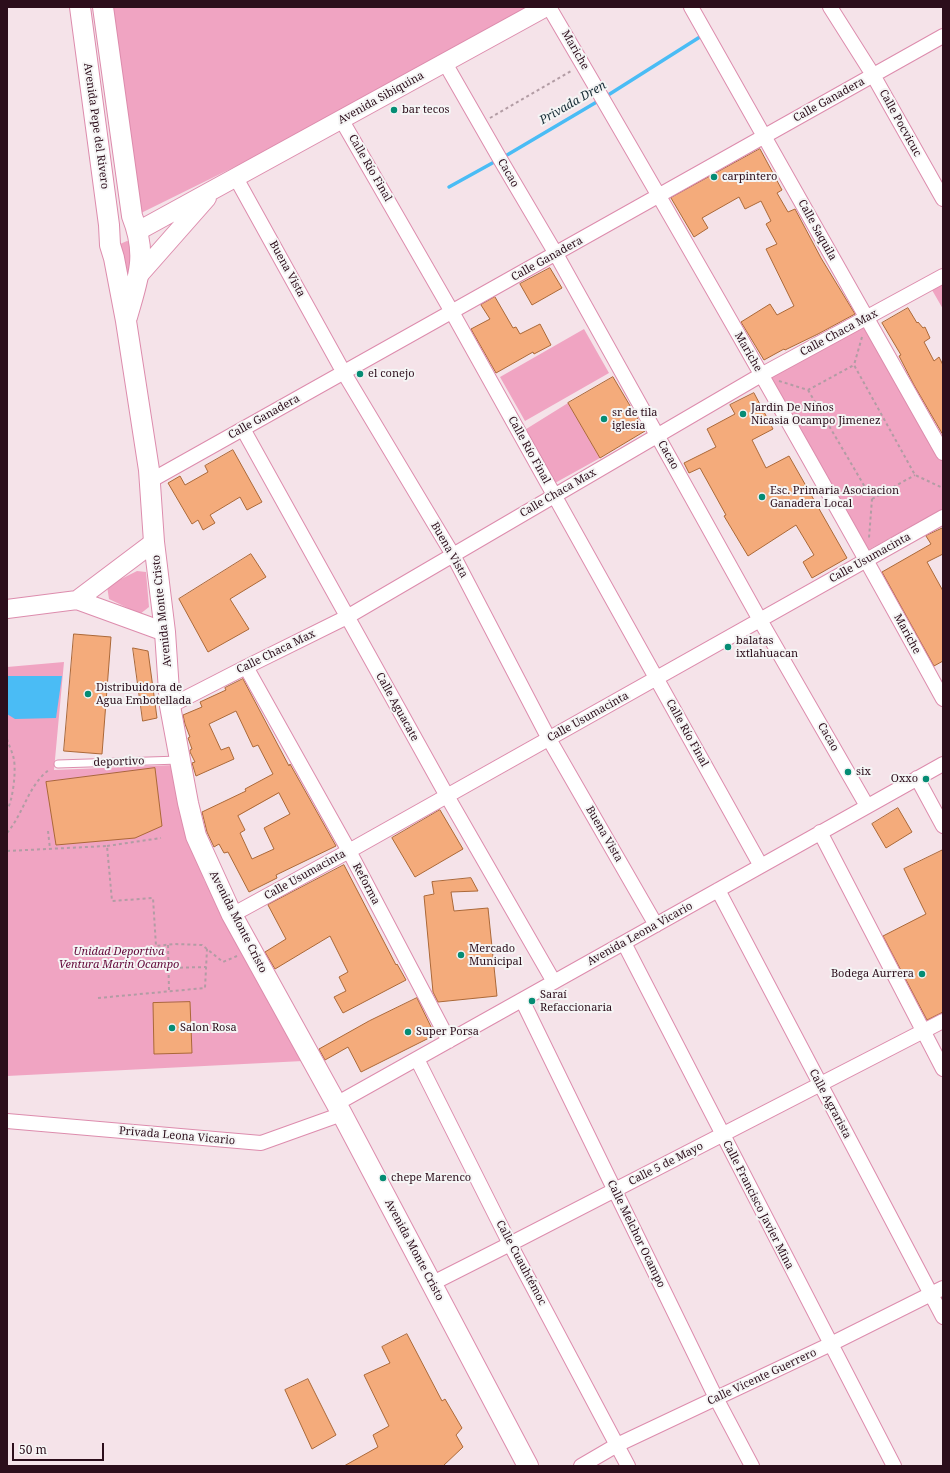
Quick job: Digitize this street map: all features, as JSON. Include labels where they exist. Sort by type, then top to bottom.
[{"type":"main road","name":"Avenida Pepe del Rivero","points":[[80,7],[109,225],[110,245],[117,275]]},
{"type":"main road","points":[[103,7],[132,216],[138,231],[141,262],[140,274],[126,321]]},
{"type":"main road","points":[[110,245],[119,232],[125,228],[138,231]]},
{"type":"main road","points":[[117,275],[128,277],[140,274]]},
{"type":"main road","name":"Avenida Monte Cristo","points":[[117,275],[126,321],[150,481],[154,542],[165,632],[170,706],[188,803],[196,836],[232,915],[339,1109],[528,1466]]},
{"type":"street","name":"Avenida Sibiquina","points":[[138,231],[548,7]]},
{"type":"street","name":"Mariche","points":[[548,7],[659,196],[866,560],[943,699]]},
{"type":"street","name":"Calle Saquila","points":[[691,7],[943,453]]},
{"type":"street","name":"Calle Pocvicuc","points":[[830,7],[873,75],[943,199]]},
{"type":"street","name":"Calle Ganadera","points":[[150,481],[943,36]]},
{"type":"street","name":"Cacao","points":[[445,63],[556,254],[760,620],[867,806]]},
{"type":"street","name":"Calle Río Final","points":[[342,119],[555,495],[761,866]]},
{"type":"street","name":"Buena Vista","points":[[236,178],[344,373],[453,555],[549,739],[656,925]]},
{"type":"street","name":"Avenida Sibiquina","points":[[140,274],[215,189]]},
{"type":"street","name":"Calle Chaca Max","points":[[170,706],[347,617],[761,375],[943,276]]},
{"type":"street","name":"Calle Aguacate","points":[[243,429],[446,796],[554,982]]},
{"type":"street","name":"Calle Usumacinta","points":[[232,915],[349,851],[943,517]]},
{"type":"street","points":[[77,600],[154,542]]},
{"type":"street","points":[[7,609],[77,600],[165,632]]},
{"type":"street","name":"Reforma","points":[[246,667],[349,851],[449,1041]]},
{"type":"street","name":"Avenida Leona Vicario","points":[[339,1109],[417,1059],[943,764]]},
{"type":"street","points":[[917,778],[943,826]]},
{"type":"street","points":[[820,832],[943,1069]]},
{"type":"street","name":"Calle Agrarista","points":[[718,890],[820,1084],[937,1291],[943,1317]]},
{"type":"street","name":"Calle Francisco Javier Mina","points":[[624,943],[894,1466]]},
{"type":"street","name":"Calle Melchor Ocampo","points":[[522,1000],[716,1398],[752,1466]]},
{"type":"street","name":"Calle 5 de Mayo","points":[[431,1284],[943,1021]]},
{"type":"street","name":"Calle Cuauhtémoc","points":[[417,1059],[510,1244],[628,1466]]},
{"type":"street","name":"Privada Leona Vicario","points":[[7,1121],[261,1143],[339,1109]]},
{"type":"street","name":"Calle Vicente Guerrero","points":[[581,1466],[617,1445],[831,1344],[937,1291]]},
{"type":"lane","name":"deportivo","points":[[58,764],[181,760]]},
{"type":"path","points":[[481,124],[583,65]]},
{"type":"path","points":[[867,318],[854,365],[915,474],[943,488]]},
{"type":"path","points":[[808,390],[854,365]]},
{"type":"path","points":[[761,375],[808,390],[872,499],[866,560]]},
{"type":"path","points":[[872,499],[915,474]]},
{"type":"path","points":[[7,739],[14,760],[14,785],[7,810]]},
{"type":"path","points":[[7,833],[16,823],[31,790],[44,773],[58,764]]},
{"type":"path","points":[[48,831],[50,849]]},
{"type":"path","points":[[7,851],[107,846],[161,838]]},
{"type":"path","points":[[107,846],[112,901],[153,898],[156,946],[202,945],[222,962],[251,949]]},
{"type":"path","points":[[168,945],[169,991]]},
{"type":"path","points":[[98,998],[205,988],[207,949]]},
{"type":"path","points":[[168,968],[206,967]]},
{"type":"green space","points":[[108,7],[537,7],[281,144],[137,215]]},
{"type":"green space","points":[[127,241],[131,242],[133,275],[128,277],[120,244]]},
{"type":"green space","points":[[943,284],[943,309],[932,290]]},
{"type":"green space","points":[[865,325],[943,462],[943,509],[868,550],[769,377]]},
{"type":"green space","points":[[584,329],[609,373],[525,421],[500,377]]},
{"type":"green space","points":[[568,403],[600,458],[555,483],[523,431]]},
{"type":"green space","points":[[137,571],[146,572],[149,607],[140,614],[109,599],[107,586]]},
{"type":"green space","name":"Unidad Deportiva Ventura Marin Ocampo","points":[[64,662],[54,770],[175,765],[204,880],[303,1061],[7,1076],[7,667]]},
{"type":"water","points":[[8,676],[62,676],[56,718],[15,719],[7,714]]},
{"type":"building","points":[[760,149],[782,190],[777,193],[788,212],[795,209],[821,258],[855,314],[764,360],[741,322],[770,304],[777,315],[794,306],[766,249],[777,244],[766,224],[771,221],[761,201],[745,209],[739,197],[702,218],[708,228],[694,237],[671,198]]},
{"type":"building","points":[[550,268],[562,288],[532,305],[520,284]]},
{"type":"building","points":[[495,297],[513,328],[516,327],[520,334],[540,324],[551,345],[534,354],[533,352],[496,373],[471,329],[490,319],[481,305]]},
{"type":"building","points":[[908,308],[917,323],[918,322],[923,328],[925,327],[930,338],[924,342],[934,361],[939,357],[943,365],[943,435],[914,385],[899,356],[901,355],[882,323]]},
{"type":"building","points":[[613,377],[645,431],[600,458],[568,403]]},
{"type":"building","points":[[754,393],[773,429],[752,440],[766,468],[789,456],[847,558],[812,578],[803,562],[814,555],[796,525],[748,556],[724,516],[726,515],[700,468],[689,473],[684,463],[716,447],[707,429],[735,414],[730,405]]},
{"type":"building","points":[[233,450],[262,502],[247,510],[240,497],[210,515],[215,523],[203,530],[198,520],[192,524],[168,483],[180,476],[185,485],[208,472],[205,466]]},
{"type":"building","points":[[943,528],[943,554],[927,562],[943,591],[943,661],[934,666],[882,572],[931,544],[926,536]]},
{"type":"building","points":[[251,554],[266,577],[230,599],[249,629],[208,652],[179,599]]},
{"type":"building","name":"Distribuidora de Agua Embotellada","points":[[74,634],[111,637],[102,754],[64,751]]},
{"type":"building","points":[[133,648],[148,651],[157,718],[143,721]]},
{"type":"building","points":[[243,679],[289,766],[290,764],[336,846],[276,875],[277,878],[249,892],[228,852],[224,853],[219,844],[214,847],[207,832],[202,812],[246,791],[245,789],[273,774],[258,745],[253,747],[236,711],[209,724],[221,750],[229,747],[234,759],[196,776],[192,763],[195,762],[190,752],[192,749],[188,738],[190,737],[183,715],[202,707],[200,702],[226,690],[225,688]],"holes":[[[279,793],[290,814],[264,828],[274,849],[252,859],[240,833],[245,830],[238,816]]]},
{"type":"building","points":[[155,768],[162,826],[135,838],[56,845],[46,782]]},
{"type":"building","points":[[898,808],[912,832],[886,848],[872,824]]},
{"type":"building","points":[[440,810],[463,849],[415,877],[392,838]]},
{"type":"building","name":"Bodega Aurrera","points":[[943,850],[943,1012],[927,1020],[883,936],[926,914],[904,869]]},
{"type":"building","points":[[344,865],[396,965],[397,964],[406,980],[343,1013],[334,997],[346,991],[339,977],[348,972],[330,936],[275,969],[265,952],[286,939],[268,905]]},
{"type":"building","name":"Mercado Municipal","points":[[471,878],[478,891],[451,892],[454,911],[488,908],[497,996],[438,1002],[433,992],[424,896],[434,894],[432,882]]},
{"type":"building","points":[[417,998],[435,1035],[361,1072],[348,1047],[325,1060],[319,1049],[369,1021]]},
{"type":"building","name":"Salon Rosa","points":[[190,1002],[192,1053],[154,1054],[153,1003]]},
{"type":"building","points":[[407,1334],[442,1401],[445,1399],[462,1428],[456,1435],[463,1447],[443,1466],[344,1466],[378,1447],[373,1435],[389,1426],[364,1375],[390,1363],[382,1347]]},
{"type":"building","points":[[308,1379],[336,1435],[312,1449],[285,1390]]},
{"type":"waterway","name":"Privada Dren","points":[[605,97],[703,35]]},
{"type":"waterway","name":"Privada Dren","points":[[502,158],[600,100]]},
{"type":"waterway","name":"Privada Dren","points":[[449,187],[496,161]]},
{"type":"place","name":"bar tecos","points":[[394,110]]},
{"type":"place","name":"carpintero","points":[[714,177]]},
{"type":"place","name":"el conejo","points":[[360,374]]},
{"type":"place","name":"Jardin De Niños Nicasia Ocampo Jimenez","points":[[743,414]]},
{"type":"place","name":"sr de tila iglesia","points":[[604,419]]},
{"type":"place","name":"Esc. Primaria Asociacion Ganadera Local","points":[[762,497]]},
{"type":"place","name":"balatas ixtlahuacan","points":[[728,647]]},
{"type":"place","name":"Distribuidora de Agua Embotellada","points":[[88,694]]},
{"type":"place","name":"six","points":[[848,772]]},
{"type":"place","name":"Oxxo","points":[[926,779]]},
{"type":"place","name":"Mercado Municipal","points":[[461,955]]},
{"type":"place","name":"Bodega Aurrera","points":[[922,974]]},
{"type":"place","name":"Saraí Refaccionaria","points":[[532,1001]]},
{"type":"place","name":"Salon Rosa","points":[[172,1028]]},
{"type":"place","name":"Super Porsa","points":[[408,1032]]},
{"type":"place","name":"chepe Marenco","points":[[383,1178]]}]
